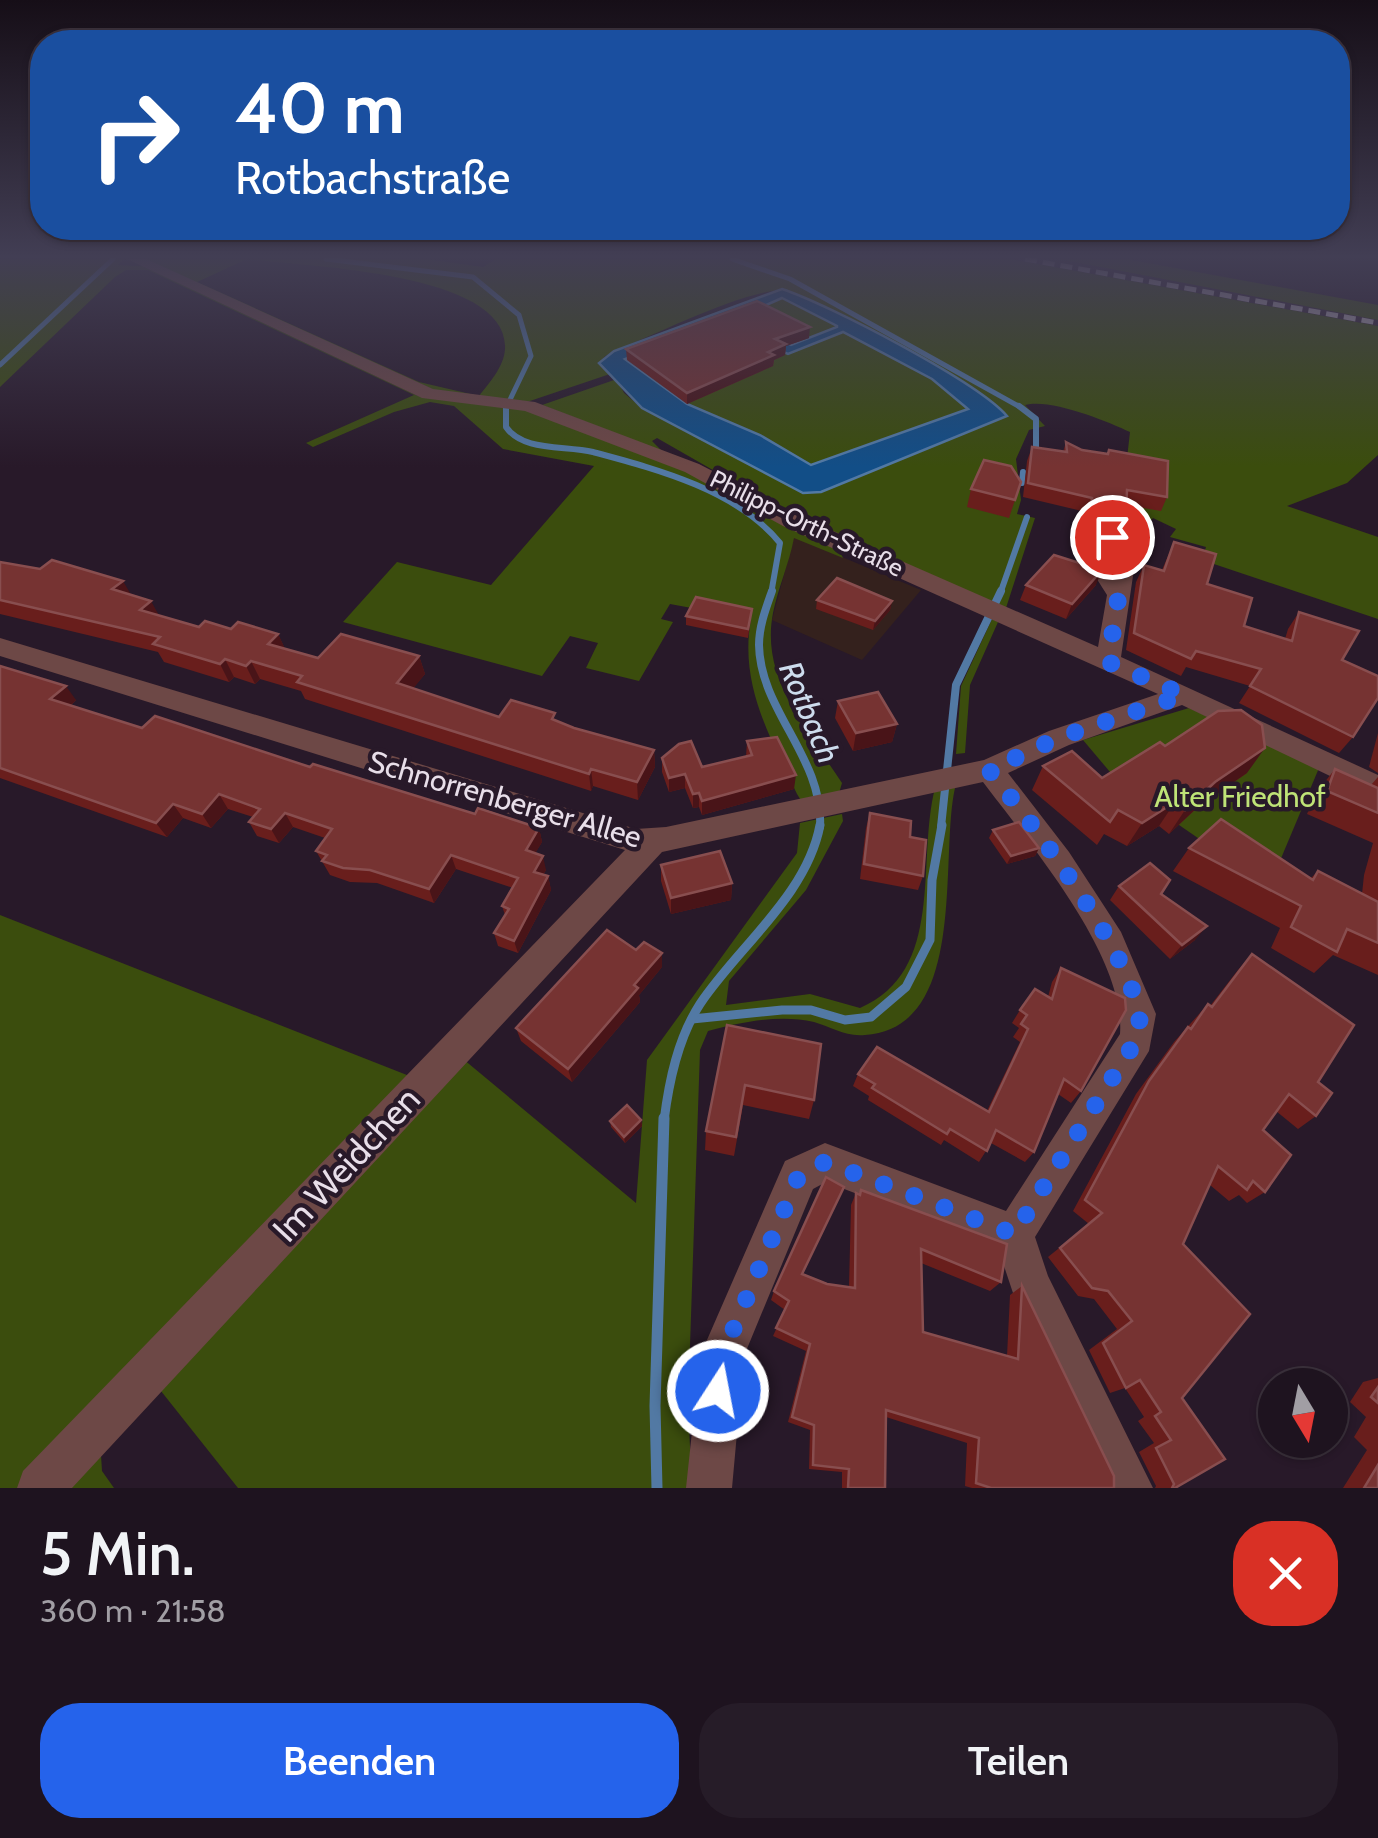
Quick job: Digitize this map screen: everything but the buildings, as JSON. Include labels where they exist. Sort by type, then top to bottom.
[{"type":"street","name":"Philipp-Orth-Straße","points":[[285,328],[428,394],[509,405],[708,475],[791,522],[1184,695],[1378,788]]},
{"type":"street","points":[[1108,662],[1119,594]]},
{"type":"street","name":"Schnorrenberger Allee","points":[[0,648],[600,832],[653,841],[961,775],[1184,695]]},
{"type":"street","points":[[961,775],[1077,887],[1133,988],[1142,1023],[1100,1100],[1014,1234]]},
{"type":"street","name":"Im Weidchen","points":[[40,1488],[653,841]]},
{"type":"street","points":[[709,1488],[722,1356],[799,1175],[825,1162],[1014,1234]]},
{"type":"street","points":[[1014,1234],[1030,1284],[1130,1488]]},
{"type":"shaded area","points":[[794,537],[921,590],[862,660],[772,620]]},
{"type":"green space","points":[[0,328],[61,328],[0,387]]},
{"type":"green space","points":[[272,328],[418,396],[523,409],[684,469],[840,551],[843,558],[794,538],[775,604],[771,637],[780,682],[802,724],[842,783],[839,793],[802,802],[797,794],[767,731],[753,688],[748,643],[751,619],[670,604],[661,619],[673,622],[639,681],[586,668],[598,643],[570,636],[542,676],[343,622],[397,562],[491,585],[594,466],[503,449],[454,406],[430,402],[394,412],[313,447],[306,443],[414,395]]},
{"type":"green space","points":[[297,328],[419,382],[479,396],[504,356],[499,328],[667,328],[604,357],[603,367],[610,374],[524,403],[439,392]]},
{"type":"green space","points":[[704,328],[727,328],[788,354],[843,332],[932,379],[969,409],[811,465],[760,435],[687,404],[624,359]]},
{"type":"green space","points":[[760,328],[833,328],[791,345]]},
{"type":"green space","points":[[865,328],[1378,328],[1378,455],[1347,483],[1287,506],[1378,537],[1378,619],[1202,560],[1206,547],[1170,537],[1176,529],[1153,518],[1139,533],[1119,529],[1130,432],[1063,408],[1025,405],[1045,426],[1029,430],[1016,459],[1021,500],[1017,514],[1035,518],[1006,608],[820,527],[824,524],[809,516],[800,520],[657,438],[652,441],[663,452],[542,405],[617,379],[624,393],[642,408],[809,493],[1006,417]]},
{"type":"green space","points":[[992,619],[998,622],[970,685],[965,753],[956,754],[961,686]]},
{"type":"green space","name":"Alter Friedhof","points":[[1189,708],[1319,768],[1269,887],[1121,785],[1083,740]]},
{"type":"green space","points":[[956,784],[944,932],[936,970],[921,1002],[899,1025],[858,1035],[814,1022],[761,1020],[708,1031],[700,1050],[688,1405],[692,1488],[238,1488],[157,1386],[101,1455],[102,1471],[114,1488],[0,1488],[0,915],[412,1077],[445,1044],[636,1203],[647,1060],[797,853],[800,823],[842,814],[843,821],[806,890],[729,981],[726,1005],[810,994],[860,1008],[887,991],[905,968],[917,942],[935,788]]},
{"type":"water","points":[[675,328],[704,328],[625,359],[687,404],[760,435],[811,465],[968,409],[932,379],[843,332],[788,354],[727,328],[760,328],[791,345],[833,328],[868,328],[966,384],[1007,416],[821,492],[803,493],[642,408],[599,363],[614,351]]},
{"type":"waterway","points":[[0,365],[39,328]]},
{"type":"waterway","name":"Rotbach","points":[[506,408],[531,356],[523,328]]},
{"type":"waterway","points":[[879,328],[1021,407]]},
{"type":"waterway","points":[[1021,407],[1036,419],[1036,453]]},
{"type":"waterway","name":"Rotbach","points":[[506,408],[506,427],[523,440],[593,452],[643,466],[694,484],[742,509],[780,543],[771,594]]},
{"type":"waterway","points":[[1022,483],[1023,472]]},
{"type":"waterway","points":[[1000,594],[1027,517]]},
{"type":"waterway","points":[[941,827],[956,685],[1001,591]]},
{"type":"waterway","name":"Rotbach","points":[[771,594],[760,631],[762,669],[812,779],[819,802],[820,825]]},
{"type":"waterway","name":"Rotbach","points":[[664,1121],[676,1060],[692,1017],[786,897],[813,850],[820,825]]},
{"type":"waterway","points":[[692,1019],[782,1010],[811,1010],[845,1020],[871,1017],[906,987],[930,940],[932,880],[942,825]]},
{"type":"waterway","name":"Rotbach","points":[[657,1488],[655,1406],[664,1118]]},
{"type":"route","points":[[718,1391],[722,1356],[799,1175],[825,1162],[1014,1234],[1137,1039],[1142,1023],[1133,988],[1059,858],[989,770],[1058,738],[1184,695],[1108,662],[1126,549],[1112,537]]}]
